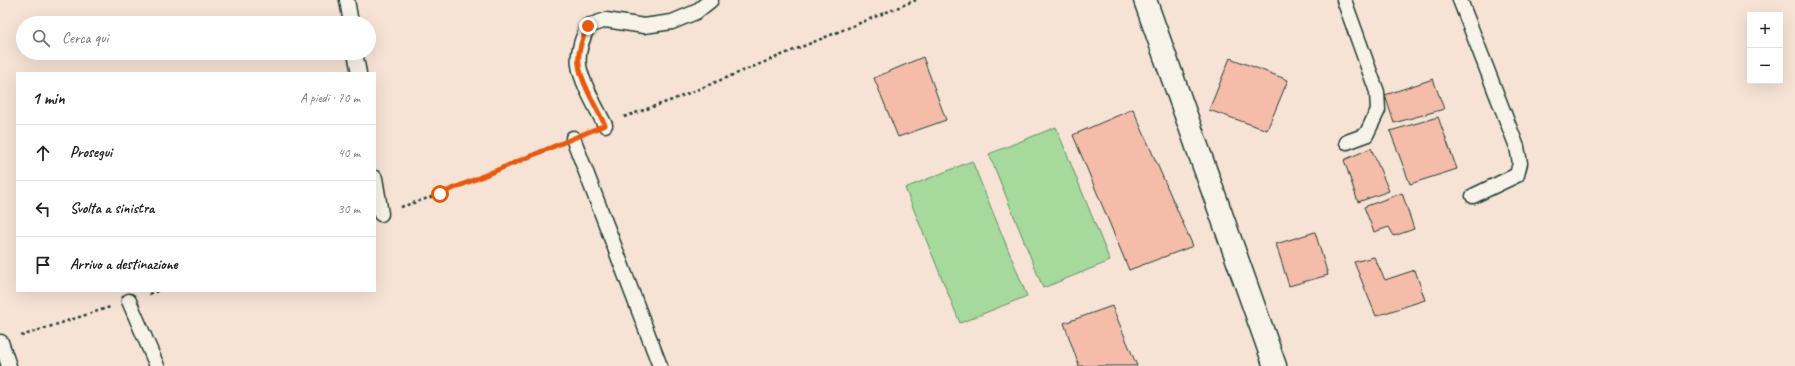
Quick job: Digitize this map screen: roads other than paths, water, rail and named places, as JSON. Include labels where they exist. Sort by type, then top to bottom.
[{"type":"street","points":[[1145,0],[1275,366]]},
{"type":"lane","points":[[347,0],[350,16]]},
{"type":"lane","points":[[605,125],[587,90],[578,65],[581,42],[588,26],[606,20],[644,26],[672,22],[696,12],[711,0]]},
{"type":"lane","points":[[1344,0],[1377,92],[1378,110],[1366,136],[1347,142]]},
{"type":"lane","points":[[1460,0],[1517,147],[1520,163],[1517,175],[1473,196]]},
{"type":"lane","points":[[357,60],[359,72]]},
{"type":"lane","points":[[573,138],[660,366]]},
{"type":"lane","points":[[376,184],[381,214]]},
{"type":"lane","points":[[129,301],[157,366]]},
{"type":"lane","points":[[1,342],[9,366]]}]
